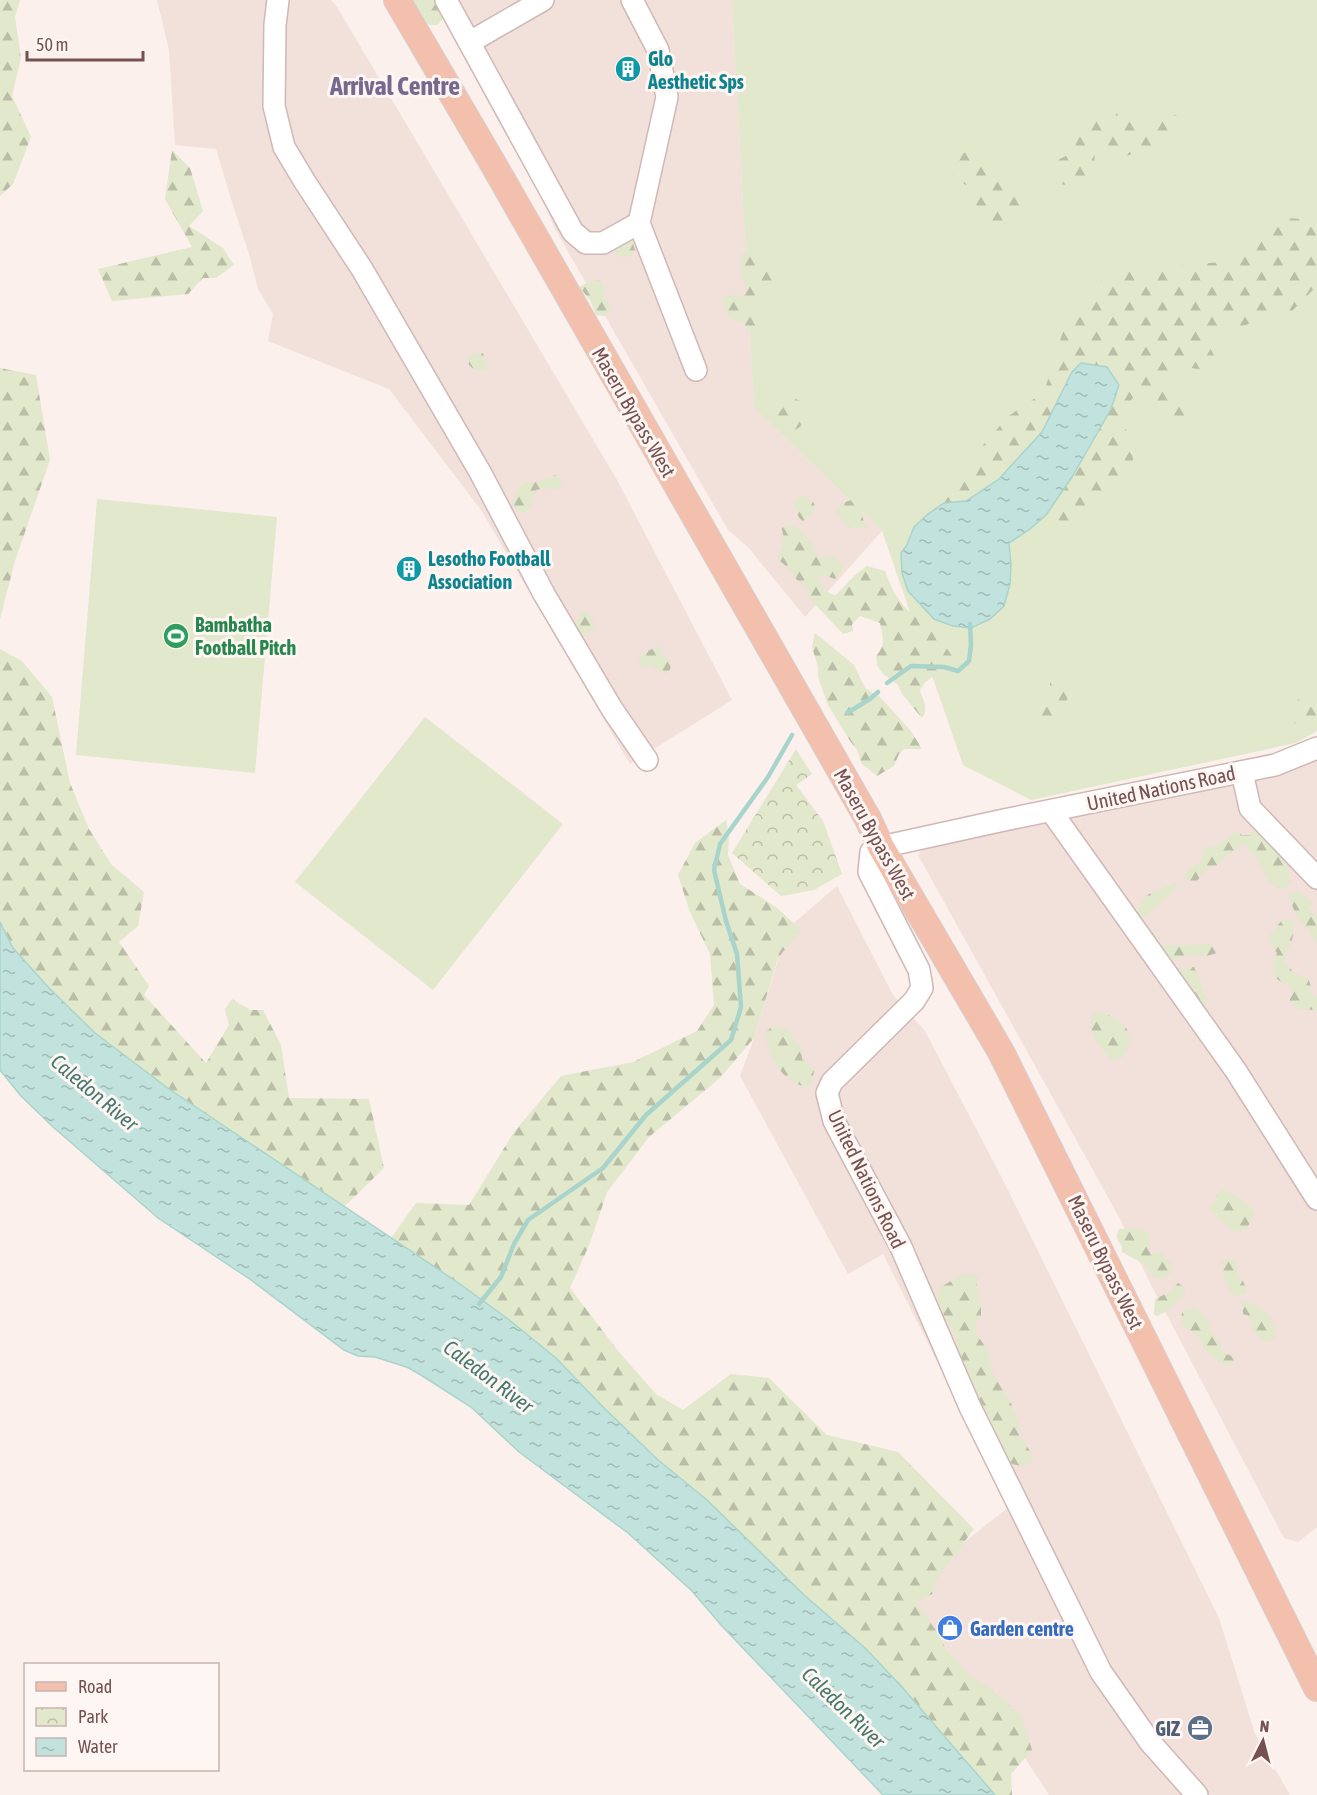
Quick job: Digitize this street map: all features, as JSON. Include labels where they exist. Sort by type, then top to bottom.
[{"type":"main road","name":"Maseru Bypass West","points":[[397,0],[492,162],[1000,1052],[1317,1688]]},
{"type":"street","points":[[278,0],[275,25],[274,106],[284,147],[362,269],[480,472],[544,594],[606,700],[647,760]]},
{"type":"street","points":[[446,0],[573,232],[585,243],[603,243],[639,223]]},
{"type":"street","points":[[470,42],[543,0]]},
{"type":"street","points":[[632,0],[658,50],[667,97],[639,223],[696,370]]},
{"type":"street","name":"United Nations Road","points":[[1197,1795],[1150,1742],[1101,1672],[970,1407],[901,1247],[834,1121],[827,1093],[832,1082],[907,1008],[922,988],[920,970],[869,872],[871,852],[881,847],[1004,820],[1275,765],[1317,748]]},
{"type":"street","points":[[1242,772],[1250,808],[1317,878]]},
{"type":"street","points":[[1051,811],[1236,1071],[1317,1198]]},
{"type":"shaded area","points":[[157,0],[331,0],[337,7],[617,480],[732,700],[630,764],[481,510],[389,389],[268,341],[273,314],[258,289],[216,149],[175,145],[169,50]]},
{"type":"shaded area","points":[[439,0],[732,0],[754,408],[882,531],[805,617],[748,547],[728,530],[555,229],[545,205],[551,200]]},
{"type":"shaded area","points":[[1317,757],[1317,1527],[1298,1542],[1284,1538],[1149,1281],[1119,1217],[918,855],[923,848]]},
{"type":"shaded area","points":[[837,886],[893,995],[925,1031],[1004,1182],[1219,1618],[1255,1734],[1290,1795],[1049,1795],[1025,1758],[890,1601],[1010,1506],[883,1254],[848,1274],[740,1076],[788,928]]},
{"type":"green space","points":[[0,0],[20,0],[15,17],[21,58],[12,96],[31,137],[13,184],[0,196]]},
{"type":"green space","points":[[409,0],[442,0],[443,18],[438,25],[430,25],[410,15]]},
{"type":"green space","points":[[732,0],[1317,0],[1317,731],[1296,743],[1031,800],[963,765],[882,531],[754,408]]},
{"type":"green space","points":[[1122,105],[1143,123],[1165,117],[1168,112],[1186,119],[1176,134],[1163,139],[1159,153],[1149,161],[1135,153],[1118,159],[1110,150],[1105,137],[1094,142],[1095,174],[1078,191],[1069,190],[1066,185],[1053,183],[1052,175],[1058,160],[1075,151],[1074,132],[1082,123],[1101,115],[1112,129],[1115,116]]},
{"type":"green space","points":[[172,150],[190,168],[203,211],[189,226],[223,248],[234,265],[216,278],[203,278],[188,294],[112,301],[98,269],[192,247],[165,199]]},
{"type":"green space","points":[[962,152],[978,157],[1003,184],[1019,188],[1027,205],[1013,223],[990,227],[981,207],[972,204],[971,187],[955,180],[948,163]]},
{"type":"green space","points":[[1272,216],[1317,221],[1317,286],[1289,314],[1264,318],[1230,331],[1202,333],[1223,372],[1166,365],[1176,394],[1193,414],[1167,422],[1137,391],[1120,419],[1131,439],[1134,471],[1072,526],[1046,515],[1072,477],[1111,409],[1119,385],[1106,367],[1081,363],[1072,372],[1042,432],[999,479],[966,501],[944,503],[964,470],[987,440],[1010,415],[1044,392],[1065,325],[1107,273],[1231,261]]},
{"type":"green space","points":[[631,238],[635,250],[630,257],[617,256],[614,245]]},
{"type":"green space","points":[[752,248],[759,249],[770,256],[775,273],[770,286],[755,298],[757,321],[754,328],[747,330],[744,323],[729,318],[722,300],[726,295],[744,296],[747,290],[741,270],[740,256]]},
{"type":"green space","points":[[593,280],[601,281],[604,287],[603,296],[610,308],[610,313],[605,316],[596,315],[590,300],[579,287]]},
{"type":"green space","points":[[483,353],[488,369],[473,369],[469,365],[468,355]]},
{"type":"green space","points":[[0,368],[36,375],[50,460],[15,561],[0,619]]},
{"type":"green space","points":[[789,396],[807,404],[808,417],[800,427],[791,432],[782,428],[777,414]]},
{"type":"green space","points":[[555,475],[561,478],[562,484],[556,490],[544,488],[536,490],[530,508],[526,512],[518,511],[512,503],[518,488],[524,483],[537,482]]},
{"type":"green space","points":[[804,495],[814,503],[815,510],[803,522],[798,516],[795,503]]},
{"type":"green space","name":"Bambatha Football Pitch","points":[[97,499],[277,517],[255,773],[76,755]]},
{"type":"green space","points":[[852,500],[862,512],[868,529],[847,527],[837,512],[841,503]]},
{"type":"green space","points":[[795,526],[812,543],[820,558],[834,556],[842,565],[842,571],[835,579],[820,574],[818,581],[828,592],[836,595],[867,566],[885,571],[893,590],[903,605],[928,626],[949,652],[955,665],[944,675],[934,676],[925,682],[920,690],[925,708],[922,718],[902,694],[898,685],[883,674],[877,665],[876,656],[883,641],[880,623],[860,616],[852,624],[853,631],[843,634],[810,599],[807,589],[779,560],[778,553],[783,540],[781,528]]},
{"type":"green space","points":[[580,611],[589,614],[594,625],[594,629],[584,635],[579,634],[575,623],[580,617]]},
{"type":"green space","points":[[815,633],[854,665],[865,688],[880,697],[911,731],[922,749],[904,749],[894,766],[877,776],[862,764],[857,750],[828,705],[818,677],[818,667],[812,647]]},
{"type":"green space","points":[[661,646],[663,650],[660,655],[667,658],[671,665],[669,673],[665,674],[650,665],[642,668],[638,660],[644,652]]},
{"type":"green space","points":[[0,649],[22,661],[52,697],[70,783],[89,829],[111,864],[144,892],[138,926],[119,942],[149,986],[144,995],[206,1063],[229,1025],[225,1009],[232,999],[250,1010],[263,1010],[281,1045],[289,1098],[369,1099],[384,1168],[345,1206],[169,1089],[95,1033],[49,988],[13,948],[0,922]]},
{"type":"green space","points":[[1061,676],[1069,684],[1067,700],[1058,713],[1055,726],[1044,731],[1039,723],[1041,713],[1050,703],[1050,680]]},
{"type":"green space","points":[[1317,685],[1317,728],[1302,730],[1293,721],[1294,703]]},
{"type":"green space","points":[[425,717],[563,824],[433,990],[295,882]]},
{"type":"green space","points":[[796,749],[812,774],[796,785],[823,821],[842,874],[814,890],[781,896],[732,853]]},
{"type":"green space","points":[[726,820],[729,836],[728,855],[740,884],[776,907],[801,930],[778,958],[754,1038],[720,1078],[649,1137],[607,1192],[590,1243],[570,1288],[619,1352],[656,1394],[683,1410],[731,1374],[769,1378],[827,1435],[898,1452],[974,1529],[936,1580],[934,1593],[916,1602],[947,1651],[973,1678],[991,1689],[1022,1716],[1032,1750],[1011,1774],[1012,1795],[995,1795],[902,1687],[865,1648],[803,1594],[707,1500],[657,1459],[556,1358],[460,1284],[391,1238],[416,1203],[469,1205],[514,1132],[561,1076],[633,1062],[697,1031],[714,1005],[710,954],[690,912],[678,875],[695,843]]},
{"type":"green space","points":[[1254,830],[1259,830],[1272,847],[1288,861],[1290,884],[1286,888],[1272,884],[1255,855],[1242,844],[1225,857],[1219,865],[1209,867],[1196,882],[1184,877],[1188,870],[1202,860],[1205,848],[1226,841],[1232,834],[1239,832],[1242,835],[1250,835]]},
{"type":"green space","points":[[1176,882],[1177,888],[1149,914],[1140,918],[1137,915],[1137,908],[1142,904],[1143,899]]},
{"type":"green space","points":[[1299,892],[1313,902],[1309,908],[1317,918],[1317,945],[1308,929],[1297,917],[1287,893]]},
{"type":"green space","points":[[1283,919],[1293,921],[1293,936],[1285,961],[1293,972],[1309,980],[1313,996],[1317,996],[1317,1010],[1298,1009],[1289,1000],[1292,993],[1291,985],[1275,978],[1273,968],[1277,953],[1269,936]]},
{"type":"green space","points":[[1143,923],[1155,933],[1158,945],[1210,943],[1217,953],[1207,956],[1186,955],[1172,961],[1157,954]]},
{"type":"green space","points":[[1194,967],[1208,1000],[1203,1005],[1197,1006],[1171,969]]},
{"type":"green space","points":[[1099,1012],[1122,1023],[1129,1033],[1129,1045],[1122,1058],[1112,1061],[1092,1032],[1091,1020],[1094,1013]]},
{"type":"green space","points":[[776,1026],[788,1030],[801,1047],[802,1059],[814,1071],[812,1082],[808,1087],[790,1080],[773,1059],[765,1033],[771,1027]]},
{"type":"green space","points":[[1220,1189],[1239,1198],[1255,1213],[1247,1228],[1235,1232],[1209,1209]]},
{"type":"green space","points":[[1139,1228],[1149,1235],[1150,1253],[1161,1253],[1172,1264],[1171,1273],[1166,1276],[1166,1279],[1154,1277],[1146,1265],[1122,1252],[1122,1246],[1117,1238],[1119,1229]]},
{"type":"green space","points":[[1228,1259],[1236,1261],[1238,1275],[1247,1293],[1234,1296],[1230,1293],[1221,1261]]},
{"type":"green space","points":[[965,1273],[978,1276],[976,1290],[981,1304],[981,1316],[975,1324],[976,1333],[988,1351],[993,1374],[1011,1403],[1020,1427],[1019,1436],[1031,1452],[1032,1462],[1023,1467],[1009,1463],[1002,1452],[1001,1440],[977,1402],[978,1394],[964,1370],[952,1328],[936,1311],[939,1288]]},
{"type":"green space","points":[[1178,1283],[1186,1288],[1182,1297],[1166,1311],[1157,1316],[1154,1315],[1155,1299],[1170,1292]]},
{"type":"green space","points":[[1242,1301],[1256,1306],[1269,1315],[1275,1325],[1275,1338],[1267,1342],[1256,1335],[1249,1316],[1243,1314]]},
{"type":"green space","points":[[1196,1307],[1209,1320],[1211,1330],[1223,1353],[1235,1357],[1234,1364],[1224,1365],[1208,1354],[1199,1337],[1183,1325],[1181,1316],[1183,1311]]},
{"type":"water","points":[[1081,363],[1107,367],[1119,385],[1111,409],[1072,477],[1046,515],[1009,543],[1010,584],[1004,606],[990,619],[971,628],[953,626],[934,619],[908,591],[902,573],[901,553],[914,527],[944,503],[966,501],[999,479],[1042,432],[1072,372]]},
{"type":"water","name":"Caledon River","points":[[0,922],[13,948],[49,988],[95,1033],[169,1089],[460,1284],[556,1358],[657,1459],[707,1500],[803,1594],[865,1648],[902,1687],[995,1795],[883,1795],[721,1625],[692,1591],[628,1533],[519,1452],[471,1407],[409,1368],[375,1357],[358,1356],[344,1350],[251,1280],[158,1218],[52,1126],[21,1096],[0,1070]]},
{"type":"waterway","points":[[887,683],[911,666],[944,667],[958,671],[969,661],[970,624]]},
{"type":"waterway","points":[[847,713],[878,692]]},
{"type":"waterway","points":[[479,1304],[501,1277],[514,1244],[528,1220],[603,1168],[646,1115],[731,1040],[741,1007],[737,954],[726,921],[714,870],[720,844],[768,777],[792,735]]},
{"type":"place","name":"Glo Aesthetic Sps","points":[[628,69]]},
{"type":"place","name":"Lesotho Football Association","points":[[409,569]]},
{"type":"place","name":"Bambatha Football Pitch","points":[[176,636]]},
{"type":"place","name":"Garden centre","points":[[950,1628]]},
{"type":"place","name":"GIZ","points":[[1200,1728]]},
{"type":"district","name":"Arrival Centre","points":[[395,86]]}]
